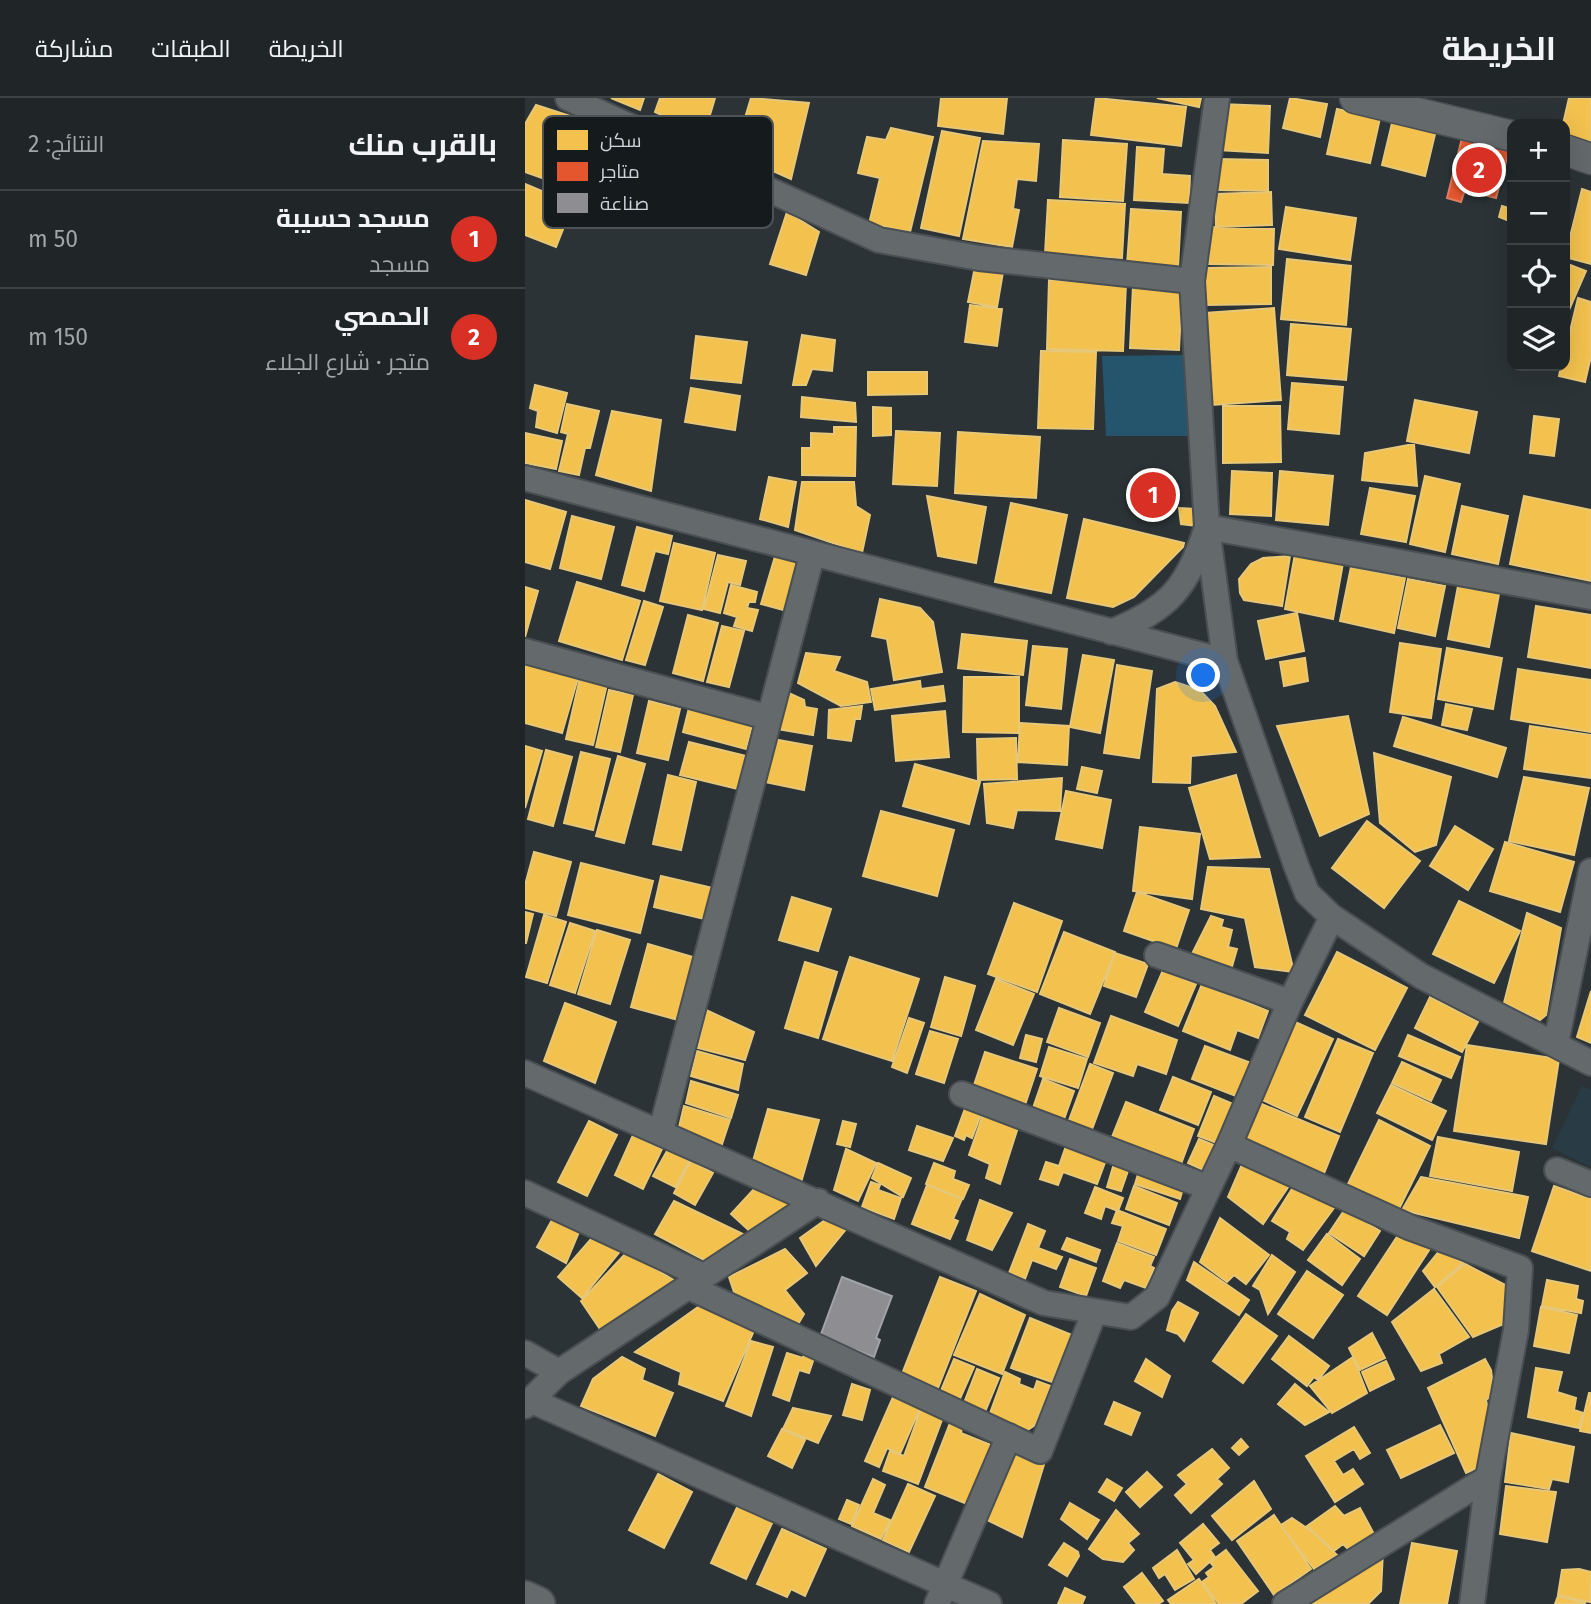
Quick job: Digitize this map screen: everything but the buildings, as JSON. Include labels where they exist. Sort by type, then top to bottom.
[{"type":"main road","points":[[525,1598],[538,1604]]},
{"type":"street","points":[[568,98],[607,116]]},
{"type":"street","points":[[1217,98],[1192,281],[1207,527],[1225,661],[1307,893],[1332,918],[1421,976],[1591,1063]]},
{"type":"street","points":[[1355,98],[1507,135]]},
{"type":"street","points":[[1570,152],[1591,159]]},
{"type":"street","points":[[773,192],[879,240],[979,258],[1192,281]]},
{"type":"street","points":[[525,478],[1225,661]]},
{"type":"street","points":[[1207,527],[1591,597]]},
{"type":"street","points":[[1111,632],[1146,618],[1168,602],[1185,582],[1207,527]]},
{"type":"street","points":[[661,1131],[767,717],[812,555]]},
{"type":"street","points":[[525,651],[767,717]]},
{"type":"street","points":[[1556,1043],[1591,871]]},
{"type":"street","points":[[525,1073],[1044,1303],[1131,1317],[1157,1297],[1229,1145],[1290,1002],[1332,918]]},
{"type":"street","points":[[1157,955],[1290,1002]]},
{"type":"street","points":[[962,1094],[1207,1187]]},
{"type":"street","points":[[1229,1145],[1409,1227],[1520,1268],[1516,1330],[1488,1478],[1472,1604]]},
{"type":"street","points":[[1557,1170],[1591,1184]]},
{"type":"street","points":[[525,1193],[1040,1451],[1094,1312]]},
{"type":"street","points":[[818,1202],[559,1372],[528,1403],[941,1594],[989,1604]]},
{"type":"street","points":[[525,1353],[559,1372]]},
{"type":"street","points":[[941,1594],[1009,1436]]},
{"type":"street","points":[[1285,1604],[1488,1478]]},
{"type":"shaded area","points":[[1186,355],[1193,436],[1106,436],[1102,356]]},
{"type":"shaded area","points":[[1582,1086],[1591,1090],[1591,1167],[1552,1148]]},
{"type":"place","name":"الحمصي","points":[[1479,170]]},
{"type":"place","name":"مسجد حسيبة","points":[[1153,495]]}]
